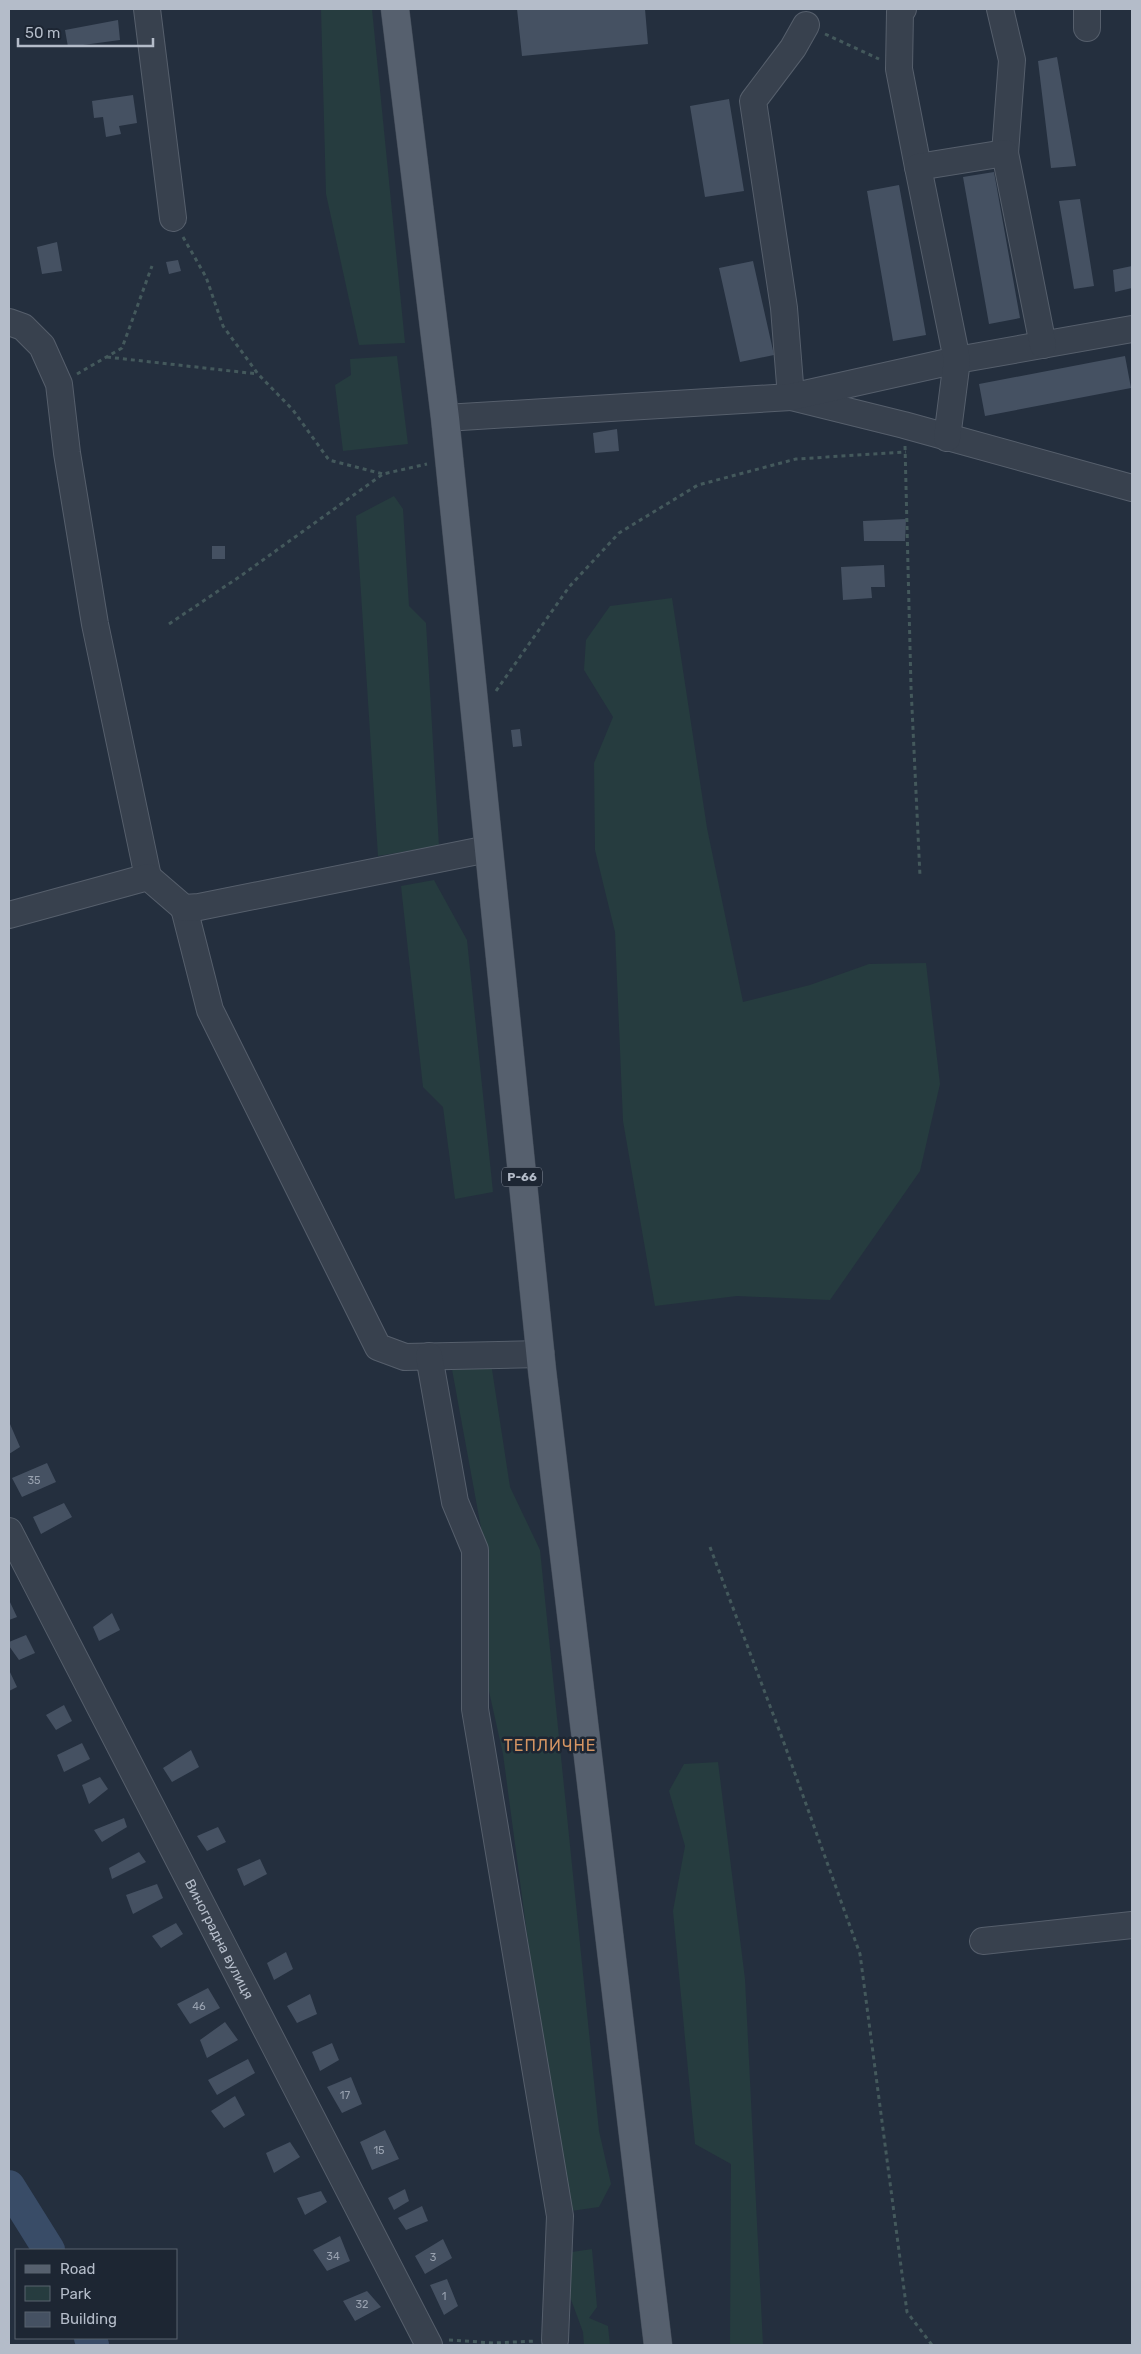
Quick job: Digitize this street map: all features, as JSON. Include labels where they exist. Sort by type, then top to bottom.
[{"type":"main road","name":"Р-66","points":[[394,9],[445,418],[541,1354],[658,2345]]},
{"type":"street","points":[[147,9],[173,218]]},
{"type":"street","points":[[903,9],[900,12],[899,69],[957,360],[947,438]]},
{"type":"street","points":[[1000,9],[1012,60],[1005,153],[1043,345]]},
{"type":"street","points":[[791,397],[784,308],[752,101],[793,48],[806,25]]},
{"type":"street","points":[[918,167],[1005,153]]},
{"type":"street","points":[[9,322],[23,327],[42,346],[59,384],[67,453],[95,624],[148,878],[184,908],[210,1010],[378,1347],[405,1357],[541,1354]]},
{"type":"street","points":[[445,418],[791,397],[957,360],[1132,329]]},
{"type":"street","points":[[791,397],[904,425],[1125,484],[1132,488]]},
{"type":"street","points":[[184,908],[198,907],[488,849]]},
{"type":"street","points":[[9,915],[148,878]]},
{"type":"street","points":[[429,1356],[455,1502],[475,1550],[475,1709],[560,2216],[555,2340]]},
{"type":"street","name":"Виноградна вулиця","points":[[9,1531],[427,2341]]},
{"type":"street","points":[[983,1941],[1132,1925]]},
{"type":"path","points":[[806,25],[899,69]]},
{"type":"path","points":[[173,218],[206,277],[223,326],[258,374],[293,410],[329,460],[382,474]]},
{"type":"path","points":[[59,384],[122,348],[152,266]]},
{"type":"path","points":[[107,357],[258,374]]},
{"type":"path","points":[[904,425],[911,688],[920,876]]},
{"type":"path","points":[[475,720],[569,587],[619,533],[698,485],[796,459],[906,452]]},
{"type":"path","points":[[169,624],[242,576],[382,474],[449,459]]},
{"type":"path","points":[[710,1547],[784,1743],[860,1954],[907,2312],[932,2345]]},
{"type":"path","points":[[427,2341],[494,2343],[555,2340]]},
{"type":"green space","points":[[321,9],[372,9],[405,343],[359,345],[326,194]]},
{"type":"green space","points":[[397,356],[408,444],[343,451],[335,385],[351,375],[350,359]]},
{"type":"green space","points":[[394,496],[403,509],[409,606],[426,623],[439,846],[378,856],[356,516]]},
{"type":"green space","points":[[672,598],[707,828],[743,1002],[810,985],[869,964],[926,963],[940,1084],[920,1171],[830,1300],[737,1296],[655,1306],[623,1121],[615,932],[595,850],[594,763],[613,717],[584,670],[586,640],[610,606]]},
{"type":"green space","points":[[434,880],[467,940],[493,1192],[455,1199],[443,1107],[423,1087],[401,886]]},
{"type":"green space","points":[[491,1363],[510,1487],[540,1550],[599,2131],[611,2184],[599,2207],[564,2212],[503,1754],[482,1660],[486,1555],[451,1364]]},
{"type":"green space","points":[[718,1762],[745,1979],[763,2345],[730,2345],[731,2164],[695,2144],[673,1911],[685,1846],[669,1791],[684,1764]]},
{"type":"green space","points":[[592,2249],[597,2307],[589,2318],[608,2326],[610,2345],[584,2345],[583,2332],[566,2286],[572,2252]]},
{"type":"building","points":[[517,9],[645,9],[648,44],[522,56]]},
{"type":"building","points":[[118,20],[120,40],[68,47],[65,30]]},
{"type":"building","points":[[1057,57],[1076,166],[1051,168],[1038,61]]},
{"type":"building","points":[[133,95],[137,123],[119,126],[121,134],[106,137],[103,117],[94,118],[92,101]]},
{"type":"building","points":[[729,99],[744,191],[705,197],[690,106]]},
{"type":"building","points":[[994,172],[1020,318],[989,324],[963,177]]},
{"type":"building","points":[[899,185],[926,335],[893,341],[867,191]]},
{"type":"building","points":[[1080,199],[1094,286],[1074,289],[1059,201]]},
{"type":"building","points":[[57,242],[62,271],[42,274],[37,247]]},
{"type":"building","points":[[178,260],[181,271],[169,274],[166,262]]},
{"type":"building","points":[[753,261],[774,355],[740,362],[719,268]]},
{"type":"building","points":[[1132,266],[1132,288],[1115,292],[1113,270]]},
{"type":"building","points":[[1125,356],[1131,388],[985,416],[979,384]]},
{"type":"building","points":[[617,429],[619,451],[595,453],[593,433]]},
{"type":"building","points":[[906,519],[905,541],[864,541],[863,521]]},
{"type":"building","points":[[212,546],[225,546],[225,559],[212,559]]},
{"type":"building","points":[[884,565],[885,587],[871,587],[872,598],[843,600],[841,567]]},
{"type":"building","points":[[520,729],[522,746],[513,747],[511,730]]},
{"type":"building","points":[[9,1425],[20,1447],[9,1454]]},
{"type":"building","points":[[47,1463],[56,1482],[22,1497],[12,1478]]},
{"type":"building","points":[[64,1503],[72,1517],[41,1534],[33,1517]]},
{"type":"building","points":[[9,1600],[17,1617],[9,1620]]},
{"type":"building","points":[[112,1613],[120,1630],[99,1641],[93,1627]]},
{"type":"building","points":[[26,1635],[35,1653],[19,1660],[9,1646],[9,1642]]},
{"type":"building","points":[[9,1670],[17,1687],[9,1691]]},
{"type":"building","points":[[64,1705],[72,1721],[56,1730],[46,1715]]},
{"type":"building","points":[[82,1743],[90,1759],[64,1772],[57,1755]]},
{"type":"building","points":[[191,1750],[199,1767],[172,1782],[163,1768]]},
{"type":"building","points":[[100,1777],[108,1789],[89,1804],[82,1785]]},
{"type":"building","points":[[124,1818],[127,1827],[102,1842],[94,1830]]},
{"type":"building","points":[[218,1827],[226,1842],[207,1851],[197,1836]]},
{"type":"building","points":[[139,1852],[146,1862],[112,1879],[109,1868]]},
{"type":"building","points":[[260,1859],[267,1874],[244,1886],[237,1869]]},
{"type":"building","points":[[157,1884],[163,1898],[133,1914],[126,1895]]},
{"type":"building","points":[[176,1923],[183,1934],[161,1948],[152,1936]]},
{"type":"building","points":[[286,1952],[293,1969],[274,1980],[267,1963]]},
{"type":"building","points":[[208,1988],[220,2008],[190,2024],[177,2004]]},
{"type":"building","points":[[310,1994],[317,2014],[297,2023],[287,2006]]},
{"type":"building","points":[[225,2022],[238,2040],[207,2058],[200,2040]]},
{"type":"building","points":[[332,2043],[339,2060],[320,2071],[312,2052]]},
{"type":"building","points":[[248,2059],[255,2073],[217,2095],[208,2080]]},
{"type":"building","points":[[351,2077],[362,2104],[342,2113],[327,2087]]},
{"type":"building","points":[[235,2096],[245,2115],[224,2128],[211,2111]]},
{"type":"building","points":[[385,2130],[399,2159],[372,2170],[360,2142]]},
{"type":"building","points":[[290,2142],[300,2157],[274,2173],[266,2153]]},
{"type":"building","points":[[405,2189],[409,2201],[394,2210],[388,2198]]},
{"type":"building","points":[[321,2191],[327,2202],[305,2215],[297,2198]]},
{"type":"building","points":[[422,2206],[428,2221],[406,2230],[398,2218]]},
{"type":"building","points":[[340,2236],[350,2261],[327,2271],[313,2250]]},
{"type":"building","points":[[443,2239],[452,2258],[425,2274],[415,2256]]},
{"type":"building","points":[[447,2279],[458,2306],[444,2315],[430,2285]]},
{"type":"building","points":[[367,2291],[381,2307],[355,2321],[343,2301]]},
{"type":"waterway","points":[[9,2186],[48,2249]]},
{"type":"waterway","points":[[90,2339],[93,2345]]},
{"type":"district","name":"ТЕПЛИЧНЕ","points":[[550,1745]]}]
